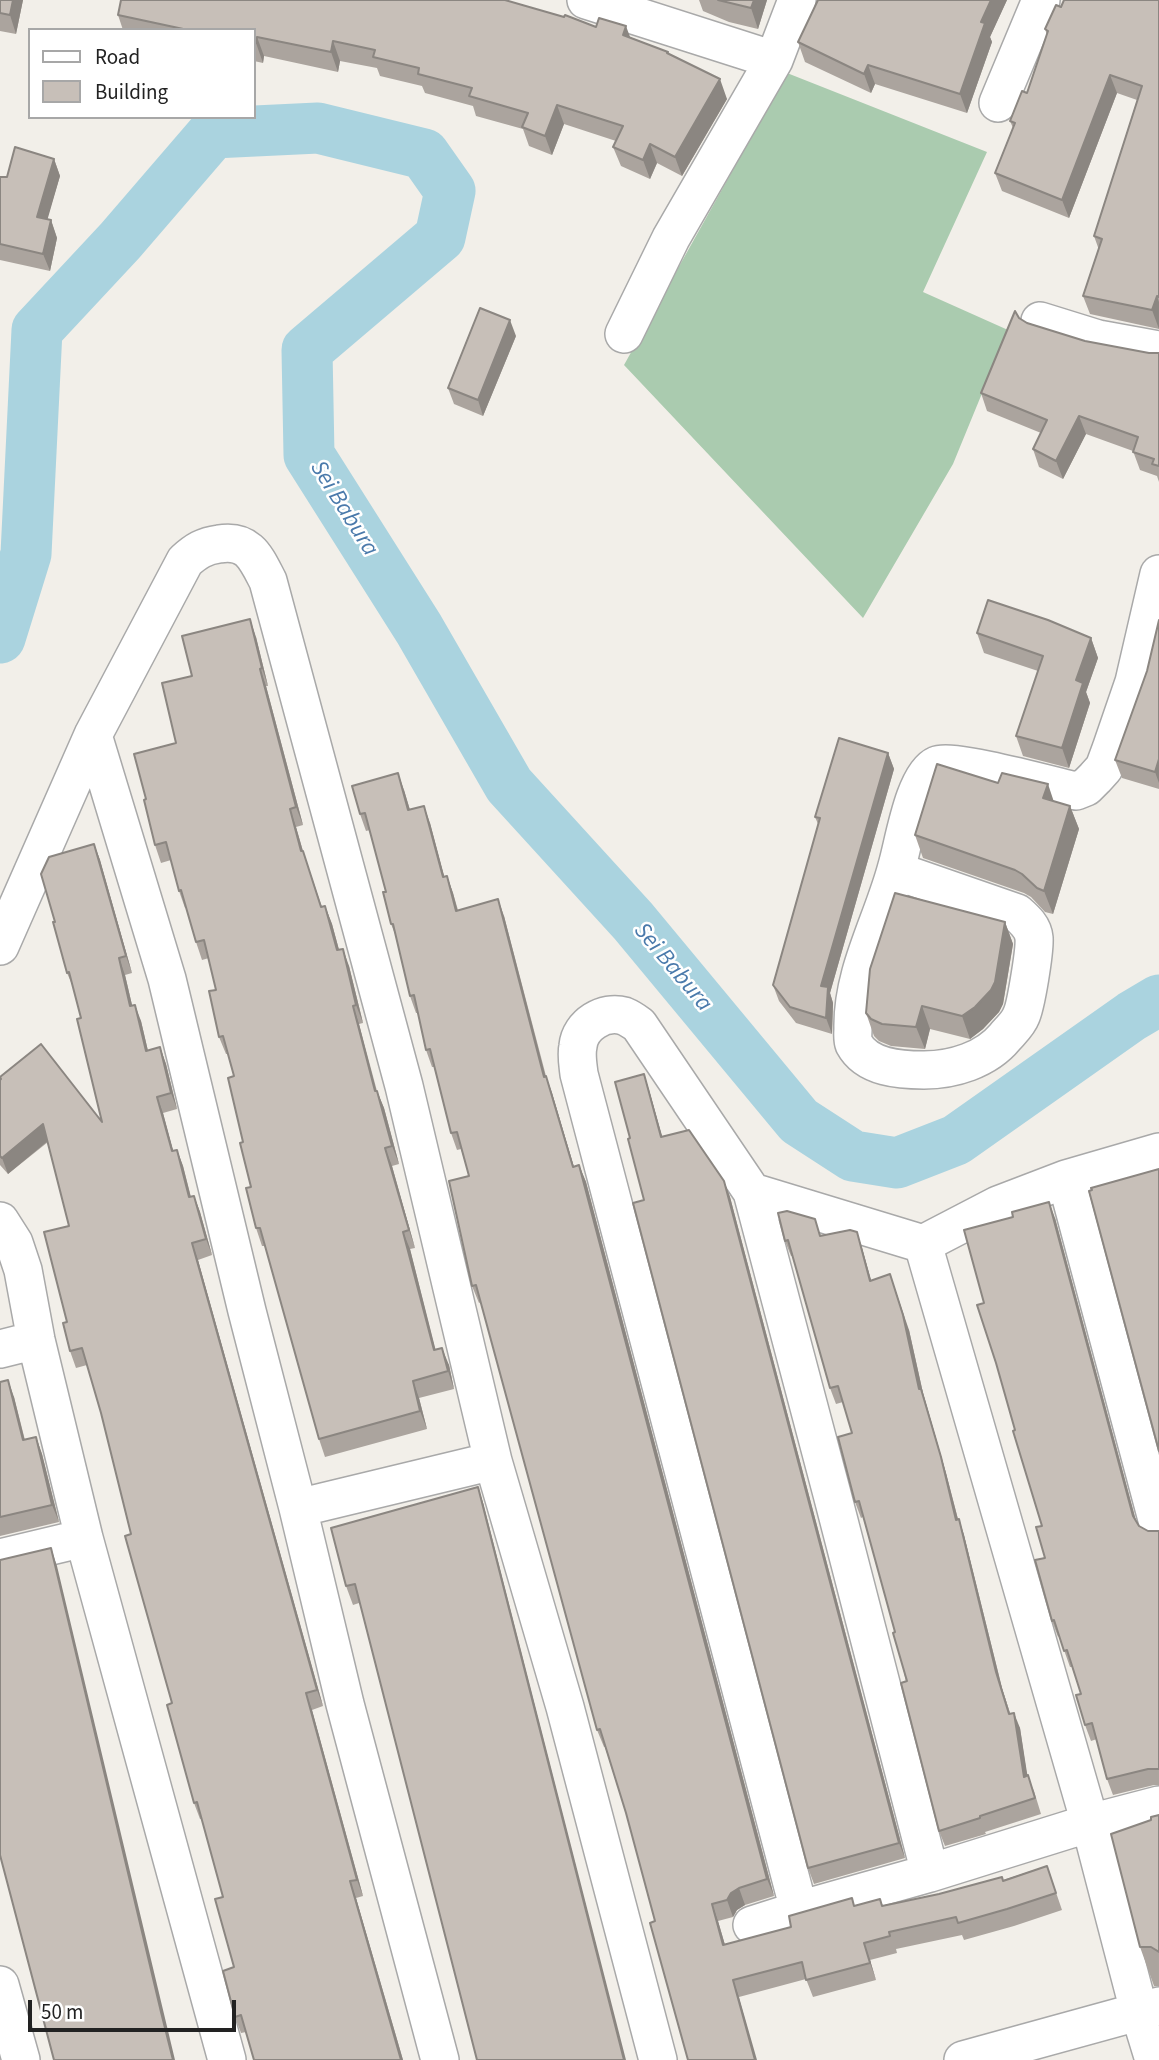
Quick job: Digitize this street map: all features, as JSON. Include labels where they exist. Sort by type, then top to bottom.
[{"type":"street","points":[[586,0],[774,60]]},
{"type":"street","points":[[624,334],[671,238],[774,60],[797,0]]},
{"type":"street","points":[[998,103],[1041,0]]},
{"type":"street","points":[[1040,320],[1098,340],[1159,350]]},
{"type":"street","points":[[0,946],[93,735],[185,561],[199,548],[228,542],[240,544],[257,560],[268,581],[401,1073],[493,1461],[565,1707],[658,2060]]},
{"type":"street","points":[[896,871],[1017,913],[1028,922],[1034,938],[1021,1018],[993,1049],[978,1058],[943,1070],[902,1070],[868,1060],[853,1042],[858,987],[871,939],[896,871],[917,790],[925,774],[937,764],[947,763],[1076,791],[1086,787],[1104,768],[1134,682],[1159,574]]},
{"type":"street","points":[[93,735],[167,979],[345,1704],[440,2060]]},
{"type":"street","points":[[799,1910],[579,1074],[578,1044],[585,1029],[597,1018],[624,1016],[639,1025],[752,1192],[930,1873]]},
{"type":"street","points":[[752,1192],[923,1244],[998,1205],[1066,1179],[1159,1152]]},
{"type":"street","points":[[1066,1179],[1159,1527]]},
{"type":"street","points":[[0,1221],[14,1243],[23,1270],[36,1339],[84,1538],[227,2060]]},
{"type":"street","points":[[923,1244],[1090,1824],[1149,2009],[1156,2060]]},
{"type":"street","points":[[0,1349],[36,1339]]},
{"type":"street","points":[[299,1508],[493,1461]]},
{"type":"street","points":[[0,1558],[84,1538]]},
{"type":"street","points":[[752,1925],[1159,1805]]},
{"type":"street","points":[[0,1985],[21,2060]]},
{"type":"street","points":[[963,2060],[1149,2009]]},
{"type":"green space","points":[[787,73],[987,152],[923,292],[1008,330],[953,464],[863,618],[624,365]]},
{"type":"building","points":[[0,0],[13,0],[10,15],[0,13]]},
{"type":"building","points":[[121,0],[505,0],[564,17],[565,15],[596,27],[599,18],[626,26],[623,35],[668,52],[720,79],[675,157],[650,144],[643,160],[613,147],[623,126],[557,105],[545,136],[522,127],[528,113],[469,96],[472,88],[418,74],[419,68],[373,57],[375,50],[333,41],[331,52],[257,37],[256,43],[256,28],[179,28],[118,15]]},
{"type":"building","points":[[718,0],[754,0],[751,8]]},
{"type":"building","points":[[818,0],[991,0],[981,22],[985,23],[960,94],[868,65],[864,74],[798,42]]},
{"type":"building","points":[[1064,0],[1159,0],[1159,297],[1157,296],[1152,310],[1083,296],[1102,239],[1094,236],[1142,86],[1110,75],[1062,200],[995,173],[1015,123],[1010,121],[1022,91],[1027,93],[1048,31],[1045,29],[1056,5],[1061,7]]},
{"type":"building","points":[[15,147],[54,159],[37,217],[51,220],[43,254],[0,244],[0,177],[7,177]]},
{"type":"building","points":[[480,308],[510,320],[478,400],[448,388]]},
{"type":"building","points":[[1015,311],[1019,318],[1027,323],[1085,341],[1159,353],[1159,466],[1152,464],[1154,459],[1133,452],[1138,437],[1079,416],[1056,461],[1033,449],[1047,420],[981,393]]},
{"type":"building","points":[[988,600],[1091,638],[1076,680],[1083,683],[1062,748],[1016,736],[1043,656],[977,633]]},
{"type":"building","points":[[250,619],[262,668],[260,669],[296,807],[290,809],[301,851],[321,907],[325,906],[337,950],[343,949],[356,1005],[353,1006],[392,1146],[385,1148],[409,1230],[403,1232],[434,1350],[442,1348],[448,1371],[413,1381],[420,1411],[319,1439],[260,1228],[256,1228],[246,1188],[251,1187],[228,1078],[234,1076],[223,1036],[219,1037],[209,991],[216,990],[204,940],[196,942],[166,842],[155,845],[134,754],[176,743],[162,683],[192,676],[182,636]]},
{"type":"building","points":[[1159,620],[1159,759],[1155,772],[1115,760],[1147,671]]},
{"type":"building","points":[[839,738],[888,753],[821,986],[828,987],[826,1018],[790,1007],[773,985],[820,818],[815,817]]},
{"type":"building","points":[[937,764],[998,783],[1002,773],[1048,784],[1043,798],[1070,806],[1044,891],[1015,870],[915,835]]},
{"type":"building","points":[[398,773],[408,810],[424,806],[443,877],[447,876],[456,911],[498,899],[544,1077],[546,1076],[573,1167],[579,1165],[767,1879],[739,1888],[731,1893],[727,1900],[712,1904],[723,1945],[791,1927],[789,1916],[852,1898],[854,1906],[880,1899],[882,1906],[1002,1877],[1003,1881],[1047,1866],[1056,1893],[958,1923],[956,1917],[889,1932],[890,1936],[864,1943],[870,1963],[806,1980],[802,1962],[733,1980],[755,2060],[688,2060],[650,1923],[655,1921],[626,1813],[600,1729],[597,1730],[476,1285],[472,1286],[449,1181],[469,1176],[457,1132],[451,1133],[430,1049],[426,1050],[414,995],[410,996],[391,924],[383,892],[386,892],[365,813],[360,814],[352,786]]},
{"type":"building","points":[[94,844],[126,956],[119,958],[130,1006],[135,1005],[146,1051],[160,1047],[171,1093],[157,1097],[172,1151],[177,1150],[189,1197],[194,1196],[206,1239],[192,1243],[317,1690],[306,1693],[357,1880],[350,1881],[401,2060],[254,2060],[241,2015],[235,2017],[223,1971],[234,1967],[215,1899],[223,1897],[167,1705],[172,1703],[125,1536],[131,1534],[101,1413],[82,1348],[70,1351],[63,1323],[67,1322],[44,1232],[69,1226],[43,1124],[2,1158],[0,1156],[0,1077],[41,1044],[102,1122],[77,1019],[81,1018],[41,874],[49,857]]},
{"type":"building","points":[[895,893],[1005,922],[995,982],[975,1007],[962,1016],[922,1006],[916,1027],[882,1024],[871,1019],[866,1013],[870,969]]},
{"type":"building","points":[[644,1074],[661,1137],[689,1130],[724,1181],[899,1843],[808,1868],[633,1203],[644,1200],[615,1082]]},
{"type":"building","points":[[1159,1169],[1159,1451],[1089,1191],[1091,1188]]},
{"type":"building","points":[[1049,1202],[1133,1516],[1139,1526],[1148,1531],[1159,1531],[1159,1769],[1107,1779],[1092,1723],[1085,1725],[1076,1695],[1081,1694],[1067,1650],[1064,1651],[1054,1620],[1052,1621],[1035,1560],[1045,1558],[1036,1527],[1042,1526],[977,1305],[984,1303],[964,1230],[1013,1217],[1012,1212]]},
{"type":"building","points":[[787,1211],[815,1219],[820,1236],[850,1230],[857,1232],[870,1281],[890,1274],[903,1315],[919,1389],[941,1457],[956,1520],[959,1519],[996,1672],[1009,1714],[1014,1713],[1024,1777],[1028,1775],[1035,1798],[939,1831],[901,1683],[907,1681],[893,1633],[895,1632],[859,1501],[855,1502],[838,1437],[852,1433],[838,1386],[830,1388],[788,1240],[785,1241],[778,1213]]},
{"type":"building","points":[[8,1380],[23,1440],[36,1437],[52,1505],[0,1517],[0,1382]]},
{"type":"building","points":[[478,1487],[624,2060],[477,2060],[355,1584],[346,1586],[331,1528]]},
{"type":"building","points":[[51,1548],[173,2060],[54,2060],[0,1855],[0,1560]]},
{"type":"building","points":[[1159,1815],[1159,1952],[1151,1947],[1140,1947],[1111,1834]]},
{"type":"waterway","name":"Sei Babura","points":[[0,638],[26,554],[37,330],[120,241],[213,133],[318,128],[424,154],[450,191],[440,237],[307,350],[309,455],[419,629],[509,785],[633,921],[799,1121],[853,1156],[897,1163],[956,1140],[1132,1016],[1159,1000]]}]
